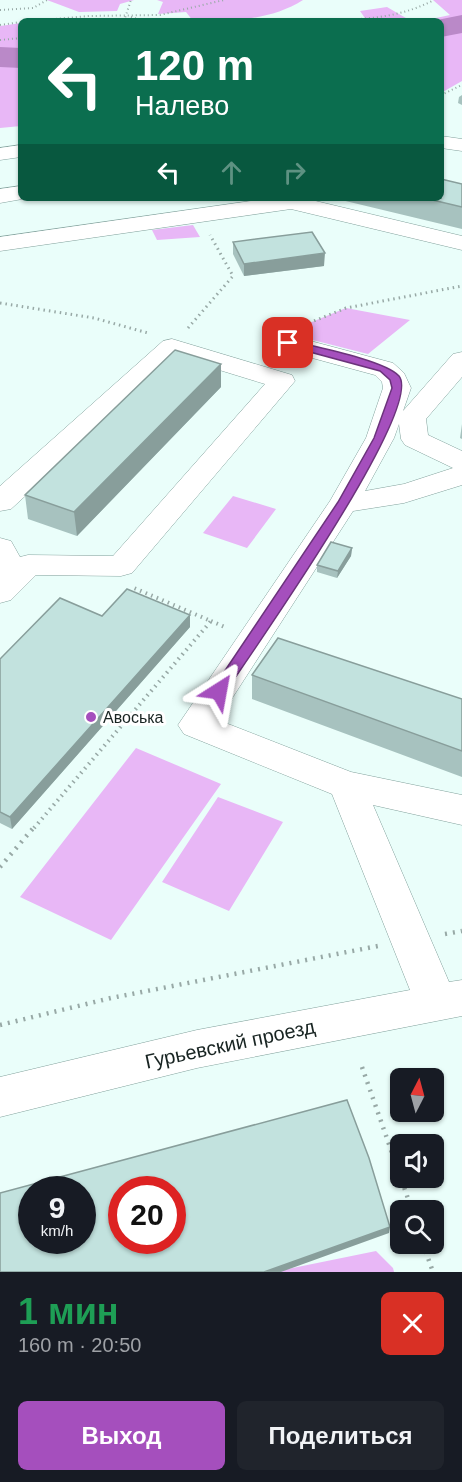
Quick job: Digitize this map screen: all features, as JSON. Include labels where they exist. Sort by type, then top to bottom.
[{"type":"street","points":[[444,142],[462,146]]},
{"type":"street","points":[[0,154],[18,151]]},
{"type":"street","points":[[0,196],[18,193]]},
{"type":"street","points":[[0,244],[291,202],[462,243]]},
{"type":"street","points":[[296,334],[384,369],[395,379],[397,388],[380,438],[344,502],[196,725],[345,785],[462,810]]},
{"type":"street","points":[[0,502],[174,344],[282,381],[121,566],[28,565],[8,585]]},
{"type":"street","points":[[462,360],[412,418],[415,439],[462,462]]},
{"type":"street","points":[[344,502],[373,500],[422,490],[462,476]]},
{"type":"street","points":[[0,548],[8,585]]},
{"type":"street","points":[[253,639],[286,650]]},
{"type":"street","points":[[345,785],[412,940],[449,1001]]},
{"type":"street","name":"Гурьевский проезд","points":[[0,1097],[197,1049],[449,1001]]},
{"type":"path","points":[[0,10],[33,8],[47,0]]},
{"type":"path","points":[[125,16],[131,0]]},
{"type":"path","points":[[69,18],[154,15],[224,0]]},
{"type":"path","points":[[392,18],[416,11],[434,0]]},
{"type":"path","points":[[125,16],[133,18]]},
{"type":"path","points":[[0,25],[18,22]]},
{"type":"path","points":[[0,40],[18,38]]},
{"type":"path","points":[[444,93],[462,84]]},
{"type":"path","points":[[0,303],[94,318],[174,344],[233,276],[199,215]]},
{"type":"path","points":[[296,334],[346,308],[462,286]]},
{"type":"path","points":[[0,867],[211,621],[81,565]]},
{"type":"path","points":[[0,1025],[111,998],[462,932]]},
{"type":"path","points":[[362,1067],[409,1200]]},
{"type":"path","points":[[427,1254],[433,1272]]},
{"type":"shaded area","points":[[47,0],[134,0],[120,4],[117,11],[79,12]]},
{"type":"shaded area","points":[[157,0],[303,0],[277,12],[250,18],[191,18],[186,12],[158,14],[163,2]]},
{"type":"shaded area","points":[[433,0],[462,0],[462,81],[444,91],[444,18],[436,18],[450,15]]},
{"type":"shaded area","points":[[387,7],[406,18],[365,18],[360,11]]},
{"type":"shaded area","points":[[18,23],[18,126],[0,128],[0,26]]},
{"type":"shaded area","points":[[193,225],[200,237],[157,240],[152,230]]},
{"type":"shaded area","points":[[346,308],[410,320],[368,354],[285,333]]},
{"type":"shaded area","points":[[233,496],[276,509],[247,548],[203,533]]},
{"type":"shaded area","points":[[136,748],[221,784],[111,940],[20,897]]},
{"type":"shaded area","points":[[218,797],[283,822],[229,911],[162,882]]},
{"type":"shaded area","points":[[376,1251],[393,1268],[394,1272],[273,1272]]},
{"type":"building","points":[[444,180],[462,184],[462,207],[437,201],[444,201]]},
{"type":"building","points":[[312,232],[325,253],[244,264],[233,242]]},
{"type":"building","points":[[175,350],[221,364],[74,512],[25,495]]},
{"type":"building","points":[[331,542],[352,548],[338,571],[317,565]]},
{"type":"building","points":[[127,589],[190,615],[10,817],[0,812],[0,659],[60,598],[102,616]]},
{"type":"building","points":[[278,638],[462,699],[462,751],[252,675]]},
{"type":"building","points":[[347,1100],[369,1158],[390,1227],[264,1272],[0,1272],[0,1193],[18,1188],[18,1254],[96,1254],[96,1176],[63,1176]]},
{"type":"waterway","points":[[444,27],[462,24]]},
{"type":"waterway","points":[[0,57],[18,58]]},
{"type":"place","name":"Авоська","points":[[91,717]]},
{"type":"route","points":[[219,691],[344,502],[380,438],[397,388],[395,379],[384,369],[288,343]]}]
